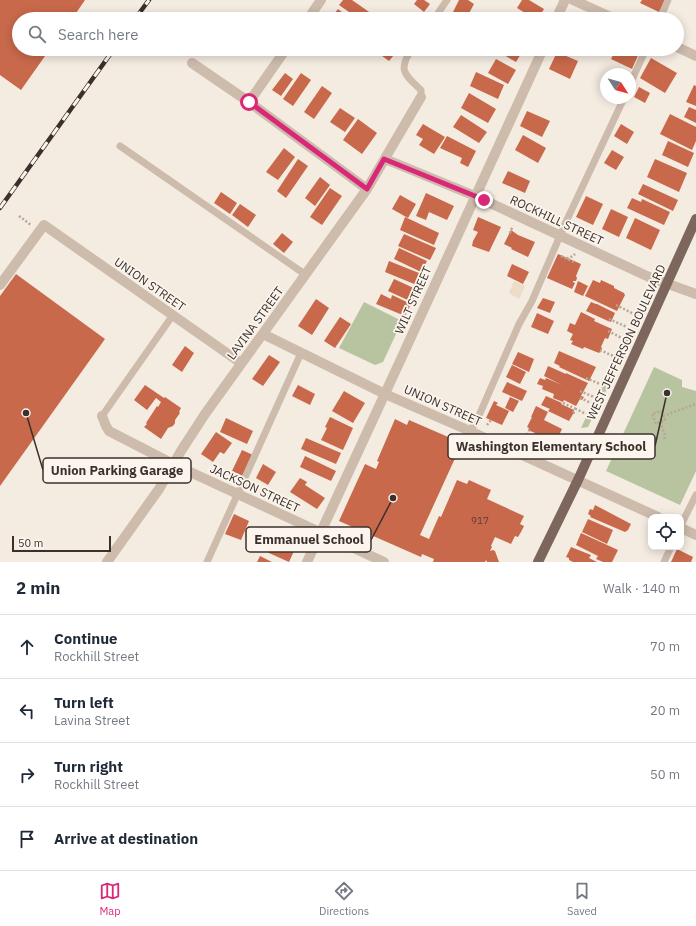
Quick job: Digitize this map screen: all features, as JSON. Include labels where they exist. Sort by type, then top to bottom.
[{"type":"main road","name":"WEST JEFFERSON BOULEVARD","points":[[538,562],[578,480],[696,219]]},
{"type":"street","points":[[313,12],[321,0]]},
{"type":"street","points":[[559,12],[565,0]]},
{"type":"street","points":[[573,0],[600,12]]},
{"type":"street","points":[[684,50],[696,56]]},
{"type":"street","points":[[249,102],[281,56]]},
{"type":"street","name":"WILT STREET","points":[[307,562],[540,56]]},
{"type":"street","points":[[192,63],[249,102],[367,189]]},
{"type":"street","name":"LAVINA STREET","points":[[107,562],[159,489],[205,414],[367,189],[421,97]]},
{"type":"street","name":"ROCKHILL STREET","points":[[384,159],[475,196],[649,277],[696,294]]},
{"type":"street","name":"UNION STREET","points":[[0,285],[44,225],[241,364]]},
{"type":"street","name":"UNION STREET","points":[[263,334],[385,394],[652,514]]},
{"type":"street","name":"JACKSON STREET","points":[[102,416],[109,430],[173,464],[384,562]]},
{"type":"street","points":[[684,528],[696,535]]},
{"type":"lane","points":[[439,12],[447,0]]},
{"type":"lane","points":[[663,12],[668,0]]},
{"type":"lane","points":[[407,56],[404,64],[404,70],[407,78],[421,90],[421,97]]},
{"type":"lane","points":[[636,71],[643,56]]},
{"type":"lane","points":[[470,431],[477,420],[519,324],[532,301],[560,235],[621,104]]},
{"type":"lane","points":[[120,146],[306,275]]},
{"type":"lane","points":[[102,416],[172,316]]},
{"type":"lane","points":[[207,562],[301,353]]},
{"type":"lane","points":[[684,520],[696,495]]},
{"type":"lane","points":[[664,562],[670,550]]},
{"type":"path","points":[[511,233],[512,227]]},
{"type":"path","points":[[560,257],[561,256],[574,262],[573,263]]},
{"type":"path","points":[[567,259],[573,256]]},
{"type":"path","points":[[616,305],[638,316]]},
{"type":"path","points":[[609,319],[627,327]]},
{"type":"path","points":[[608,331],[628,341]]},
{"type":"path","points":[[600,350],[620,359]]},
{"type":"path","points":[[586,378],[600,384]]},
{"type":"path","points":[[580,391],[594,397]]},
{"type":"path","points":[[580,398],[591,403]]},
{"type":"path","points":[[563,403],[586,414]]},
{"type":"path","points":[[663,416],[696,404]]},
{"type":"path","points":[[574,413],[576,409]]},
{"type":"path","points":[[661,411],[663,416],[665,420],[656,424],[652,414],[661,411]]},
{"type":"path","points":[[487,425],[491,420]]},
{"type":"path","points":[[660,422],[664,434],[664,440]]},
{"type":"path","points":[[523,442],[530,429]]},
{"type":"path","points":[[557,440],[573,445]]},
{"type":"green space","points":[[364,302],[402,321],[383,362],[375,365],[339,348]]},
{"type":"green space","points":[[613,361],[618,364],[605,393],[600,391]]},
{"type":"green space","points":[[654,367],[682,380],[682,387],[696,391],[696,471],[680,505],[606,471]]},
{"type":"green space","points":[[592,404],[598,406],[588,427],[581,428]]},
{"type":"shaded area","points":[[514,281],[525,286],[519,299],[509,293]]},
{"type":"building","points":[[0,0],[85,0],[77,12],[12,12],[12,56],[45,56],[21,90],[0,75]]},
{"type":"building","points":[[343,0],[352,0],[369,12],[349,12],[339,5]]},
{"type":"building","points":[[417,0],[424,0],[430,4],[424,12],[414,4]]},
{"type":"building","points":[[459,0],[468,0],[474,4],[470,12],[453,12]]},
{"type":"building","points":[[522,0],[529,0],[544,9],[542,12],[524,12],[517,8]]},
{"type":"building","points":[[642,0],[665,0],[659,12],[640,3]]},
{"type":"building","points":[[382,56],[393,56],[389,61]]},
{"type":"building","points":[[505,56],[520,56],[516,62]]},
{"type":"building","points":[[555,56],[566,56],[578,61],[570,79],[549,69]]},
{"type":"building","points":[[612,56],[638,56],[632,68],[611,59]]},
{"type":"building","points":[[651,58],[677,73],[665,93],[640,78]]},
{"type":"building","points":[[496,59],[516,70],[508,84],[488,73]]},
{"type":"building","points":[[476,72],[504,85],[498,99],[470,86]]},
{"type":"building","points":[[285,73],[293,79],[281,96],[272,90]]},
{"type":"building","points":[[301,73],[311,80],[293,106],[283,99]]},
{"type":"building","points":[[694,85],[696,86],[696,106],[686,102]]},
{"type":"building","points":[[322,86],[332,93],[314,119],[304,112]]},
{"type":"building","points":[[639,87],[650,93],[645,103],[636,98],[636,93]]},
{"type":"building","points":[[469,93],[496,109],[488,123],[461,108]]},
{"type":"building","points":[[689,107],[696,110],[696,123],[684,117]]},
{"type":"building","points":[[340,108],[355,118],[345,132],[330,122]]},
{"type":"building","points":[[527,111],[550,121],[542,137],[520,126]]},
{"type":"building","points":[[670,114],[696,127],[696,141],[692,150],[660,134]]},
{"type":"building","points":[[461,115],[487,132],[479,143],[453,127]]},
{"type":"building","points":[[358,119],[377,133],[362,154],[343,140]]},
{"type":"building","points":[[423,124],[445,137],[434,154],[419,145],[423,139],[416,135]]},
{"type":"building","points":[[621,124],[634,132],[627,144],[614,136]]},
{"type":"building","points":[[523,135],[546,148],[538,163],[515,150]]},
{"type":"building","points":[[447,136],[476,151],[468,167],[460,163],[462,158],[440,148]]},
{"type":"building","points":[[668,141],[694,153],[688,167],[662,155]]},
{"type":"building","points":[[284,148],[295,157],[278,180],[266,172]]},
{"type":"building","points":[[612,150],[624,157],[616,170],[604,163]]},
{"type":"building","points":[[298,159],[308,166],[286,198],[277,191]]},
{"type":"building","points":[[655,159],[687,173],[679,192],[647,177]]},
{"type":"building","points":[[508,171],[530,181],[525,193],[502,183]]},
{"type":"building","points":[[320,177],[330,185],[315,206],[305,198]]},
{"type":"building","points":[[643,184],[678,200],[673,211],[638,194]]},
{"type":"building","points":[[330,188],[342,196],[322,225],[310,217]]},
{"type":"building","points":[[221,192],[237,203],[230,214],[214,203]]},
{"type":"building","points":[[426,193],[454,206],[447,220],[429,212],[426,220],[416,216]]},
{"type":"building","points":[[400,195],[416,204],[408,218],[392,209]]},
{"type":"building","points":[[586,196],[603,204],[593,225],[576,217]]},
{"type":"building","points":[[632,198],[641,202],[642,199],[670,212],[664,225],[627,208]]},
{"type":"building","points":[[240,204],[256,215],[248,227],[232,215]]},
{"type":"building","points":[[611,209],[628,217],[619,237],[602,229]]},
{"type":"building","points":[[405,217],[439,233],[434,245],[400,230]]},
{"type":"building","points":[[478,217],[501,227],[489,252],[472,246],[478,232],[473,230]]},
{"type":"building","points":[[635,218],[660,230],[651,250],[626,238]]},
{"type":"building","points":[[511,230],[518,235],[535,242],[528,257],[504,244]]},
{"type":"building","points":[[282,233],[293,242],[284,253],[273,244]]},
{"type":"building","points":[[404,234],[436,248],[430,260],[398,246]]},
{"type":"building","points":[[399,248],[427,261],[421,272],[394,259]]},
{"type":"building","points":[[558,254],[581,264],[576,276],[576,281],[573,281],[575,283],[572,289],[547,278]]},
{"type":"building","points":[[389,261],[424,275],[419,286],[385,272]]},
{"type":"building","points":[[512,264],[529,272],[523,284],[507,276]]},
{"type":"building","points":[[16,274],[105,339],[0,486],[0,296]]},
{"type":"building","points":[[394,279],[418,290],[412,302],[388,291]]},
{"type":"building","points":[[593,280],[600,283],[601,280],[624,293],[625,295],[617,311],[585,296]]},
{"type":"building","points":[[578,281],[588,286],[583,296],[574,292]]},
{"type":"building","points":[[381,294],[391,299],[392,295],[411,304],[405,316],[376,304]]},
{"type":"building","points":[[543,298],[555,302],[550,313],[537,308]]},
{"type":"building","points":[[316,299],[329,308],[312,335],[298,326]]},
{"type":"building","points":[[591,302],[615,313],[611,322],[586,311]]},
{"type":"building","points":[[581,312],[595,319],[594,321],[612,329],[608,339],[605,338],[600,353],[584,347],[583,349],[571,344],[573,341],[570,340],[573,334],[567,331],[570,323],[575,325]]},
{"type":"building","points":[[537,313],[554,321],[548,334],[531,327]]},
{"type":"building","points":[[340,317],[351,324],[335,348],[324,341]]},
{"type":"building","points":[[185,346],[194,353],[182,372],[172,365]]},
{"type":"building","points":[[559,351],[596,367],[589,381],[559,367],[560,366],[554,363]]},
{"type":"building","points":[[518,352],[534,359],[529,372],[512,364]]},
{"type":"building","points":[[269,355],[280,362],[263,386],[252,379]]},
{"type":"building","points":[[512,365],[526,372],[520,384],[506,377]]},
{"type":"building","points":[[548,366],[588,383],[581,396],[584,397],[582,400],[580,399],[576,406],[564,400],[563,402],[553,398],[554,394],[542,389],[543,386],[537,384],[540,378],[545,380],[546,378],[562,385],[544,376]]},
{"type":"building","points":[[507,382],[527,391],[522,401],[502,392]]},
{"type":"building","points":[[145,385],[181,408],[175,423],[173,426],[168,428],[161,439],[144,427],[161,402],[156,398],[147,410],[134,400]]},
{"type":"building","points":[[298,385],[315,394],[310,405],[292,396]]},
{"type":"building","points":[[344,391],[365,403],[353,423],[332,411]]},
{"type":"building","points":[[546,396],[574,410],[575,412],[569,421],[548,411],[550,409],[541,405]]},
{"type":"building","points":[[510,397],[519,401],[513,412],[505,408]]},
{"type":"building","points":[[494,401],[498,403],[496,405],[509,411],[502,425],[486,418]]},
{"type":"building","points":[[536,406],[548,412],[544,420],[562,429],[555,444],[528,430],[529,428],[527,427]]},
{"type":"building","points":[[330,417],[353,428],[343,450],[321,440],[327,428],[325,427]]},
{"type":"building","points":[[226,418],[253,431],[247,444],[220,432]]},
{"type":"building","points":[[395,419],[407,425],[409,420],[462,443],[420,535],[429,539],[439,516],[441,517],[457,480],[467,484],[469,480],[491,490],[487,499],[524,516],[520,524],[524,526],[518,537],[515,536],[511,544],[495,537],[490,551],[495,551],[499,562],[487,562],[486,560],[485,562],[433,562],[434,559],[422,554],[421,557],[339,521],[365,464],[376,469],[379,462],[377,461]]},
{"type":"building","points":[[216,432],[232,443],[224,454],[220,452],[213,462],[201,454]]},
{"type":"building","points":[[306,438],[341,453],[336,464],[301,449]]},
{"type":"building","points":[[242,450],[253,455],[243,476],[232,471]]},
{"type":"building","points":[[305,456],[336,471],[331,481],[300,467]]},
{"type":"building","points":[[263,464],[276,472],[268,485],[256,478]]},
{"type":"building","points":[[300,478],[307,482],[305,485],[325,498],[317,509],[290,492]]},
{"type":"building","points":[[595,505],[631,524],[628,530],[625,532],[590,517],[591,516],[588,514],[590,509],[593,510]]},
{"type":"building","points":[[234,514],[249,521],[241,540],[225,534]]},
{"type":"building","points":[[588,519],[613,530],[607,544],[582,532]]},
{"type":"building","points":[[581,533],[618,550],[612,562],[603,562],[596,559],[598,556],[576,545]]},
{"type":"building","points":[[266,536],[295,549],[289,562],[260,549]]},
{"type":"building","points":[[571,547],[591,555],[589,558],[597,562],[573,562],[569,560],[569,558],[566,557]]},
{"type":"building","points":[[677,550],[693,557],[691,562],[671,562]]},
{"type":"building","points":[[260,556],[272,562],[257,562]]},
{"type":"railway","points":[[140,12],[149,0]]},
{"type":"railway","points":[[0,208],[109,56]]},
{"type":"place","name":"Washington Elementary School","points":[[667,393]]},
{"type":"place","name":"Union Parking Garage","points":[[26,413]]},
{"type":"place","name":"Emmanuel School","points":[[393,498]]},
{"type":"route","points":[[249,102],[367,189],[384,159],[484,200]]}]
